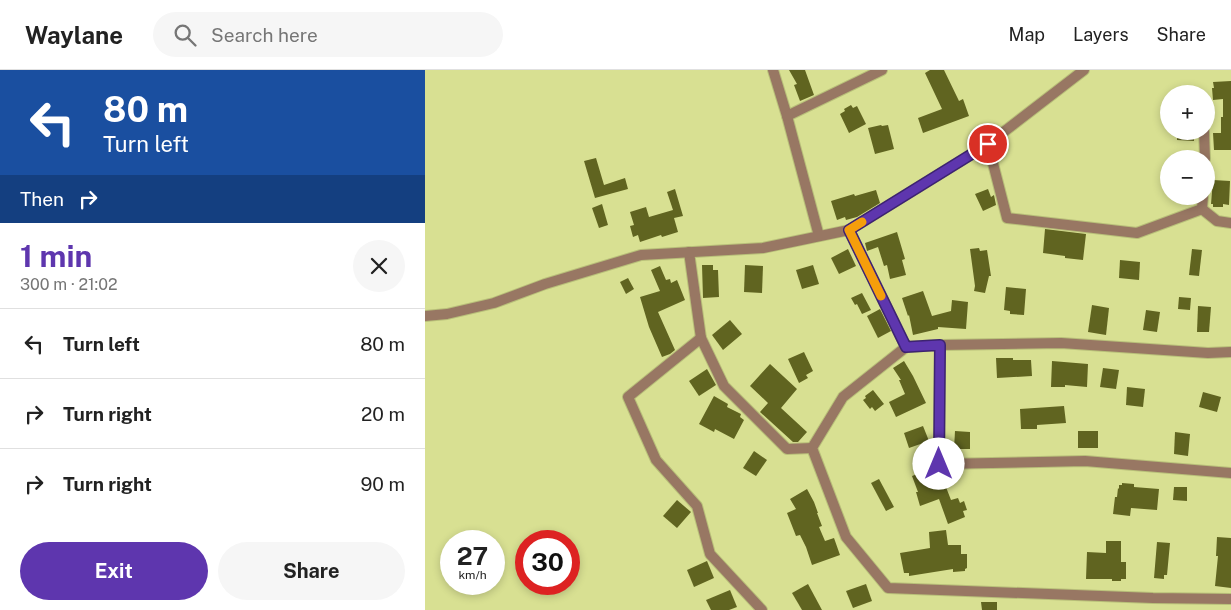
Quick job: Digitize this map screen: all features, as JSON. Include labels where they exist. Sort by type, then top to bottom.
[{"type":"street","points":[[773,70],[819,236]]},
{"type":"street","points":[[787,116],[883,70]]},
{"type":"street","points":[[425,316],[447,314],[494,303],[545,284],[641,255],[763,248],[849,230],[988,144],[1084,70]]},
{"type":"street","points":[[988,144],[1007,218],[1137,233],[1202,209]]},
{"type":"street","points":[[1202,205],[1202,209]]},
{"type":"street","points":[[1202,209],[1217,221],[1231,224]]},
{"type":"street","points":[[849,230],[906,347]]},
{"type":"street","points":[[689,252],[701,338],[723,386],[787,449],[812,448]]},
{"type":"street","points":[[701,338],[628,397],[656,460],[697,506],[710,554],[762,610]]},
{"type":"street","points":[[812,448],[843,397],[906,347],[1061,343],[1207,353],[1231,352]]},
{"type":"street","points":[[940,345],[939,464],[1085,461],[1231,474]]},
{"type":"street","points":[[812,448],[846,537],[888,588],[1153,598],[1231,599]]},
{"type":"building","points":[[789,70],[805,70],[814,95],[800,101],[794,85],[797,84]]},
{"type":"building","points":[[930,70],[944,70],[959,101],[963,99],[969,116],[923,133],[918,118],[942,109],[925,73]]},
{"type":"building","points":[[1231,81],[1231,150],[1214,150],[1215,133],[1221,133],[1223,99],[1215,100],[1215,85],[1213,82]]},
{"type":"building","points":[[851,105],[853,108],[857,106],[866,124],[849,133],[840,114]]},
{"type":"building","points":[[888,125],[894,149],[875,154],[868,128]]},
{"type":"building","points":[[596,158],[604,185],[625,178],[628,189],[595,198],[584,161]]},
{"type":"building","points":[[1215,180],[1230,181],[1229,205],[1223,204],[1223,207],[1213,207],[1215,205]]},
{"type":"building","points":[[675,189],[683,216],[674,218],[678,232],[640,242],[638,235],[633,237],[630,226],[634,225],[630,212],[646,207],[649,217],[673,210],[667,192]]},
{"type":"building","points":[[988,189],[991,197],[994,195],[996,205],[983,211],[975,194]]},
{"type":"building","points":[[876,190],[880,203],[857,217],[846,220],[845,217],[837,220],[831,201]]},
{"type":"building","points":[[602,204],[608,225],[599,228],[592,208]]},
{"type":"building","points":[[1045,229],[1086,234],[1083,260],[1043,253]]},
{"type":"building","points":[[897,232],[905,259],[902,260],[906,275],[890,279],[887,265],[884,266],[878,247],[867,251],[865,243]]},
{"type":"building","points":[[979,248],[980,251],[987,250],[991,276],[989,276],[985,293],[974,291],[970,249]]},
{"type":"building","points":[[848,249],[856,266],[839,274],[831,258]]},
{"type":"building","points":[[1192,249],[1202,250],[1199,276],[1189,275]]},
{"type":"building","points":[[1120,260],[1140,262],[1139,280],[1119,278]]},
{"type":"building","points":[[702,265],[713,265],[713,270],[718,270],[719,297],[703,298]]},
{"type":"building","points":[[745,265],[763,266],[762,293],[744,292]]},
{"type":"building","points":[[813,265],[819,284],[802,289],[796,270]]},
{"type":"building","points":[[660,266],[666,280],[670,279],[671,283],[677,280],[685,300],[658,312],[675,350],[662,357],[649,327],[640,297],[660,291],[651,270]]},
{"type":"building","points":[[628,278],[634,289],[626,294],[620,282]]},
{"type":"building","points":[[1006,287],[1026,289],[1024,315],[1010,314],[1010,311],[1004,310]]},
{"type":"building","points":[[923,291],[932,316],[951,311],[952,300],[968,302],[966,329],[938,327],[938,329],[913,335],[909,315],[902,298]]},
{"type":"building","points":[[862,293],[871,310],[862,314],[857,304],[855,305],[851,298]]},
{"type":"building","points":[[1179,297],[1191,298],[1190,310],[1178,309]]},
{"type":"building","points":[[1092,305],[1109,308],[1106,335],[1088,332]]},
{"type":"building","points":[[1198,306],[1211,307],[1209,332],[1197,332]]},
{"type":"building","points":[[880,309],[891,331],[878,338],[867,316]]},
{"type":"building","points":[[1146,310],[1160,312],[1157,332],[1143,330]]},
{"type":"building","points":[[730,320],[742,334],[723,350],[712,335]]},
{"type":"building","points":[[804,352],[813,371],[806,375],[808,378],[799,383],[788,359]]},
{"type":"building","points":[[996,358],[1031,360],[1032,376],[997,378]]},
{"type":"building","points":[[904,361],[926,403],[896,417],[889,402],[905,394],[899,380],[901,380],[893,368]]},
{"type":"building","points":[[1052,361],[1088,364],[1087,387],[1065,385],[1065,387],[1051,387]]},
{"type":"building","points":[[770,364],[797,389],[781,408],[807,432],[798,442],[793,442],[760,412],[768,403],[750,386]]},
{"type":"building","points":[[1103,368],[1119,370],[1116,389],[1100,387]]},
{"type":"building","points":[[707,369],[716,385],[699,396],[689,381]]},
{"type":"building","points":[[1127,387],[1145,389],[1143,407],[1126,405]]},
{"type":"building","points":[[873,390],[884,404],[875,411],[872,407],[870,409],[863,400]]},
{"type":"building","points":[[1203,392],[1221,397],[1217,412],[1199,407]]},
{"type":"building","points":[[714,396],[728,404],[727,407],[741,414],[740,417],[744,420],[734,439],[715,429],[714,432],[699,424]]},
{"type":"building","points":[[1064,406],[1066,423],[1037,425],[1037,429],[1021,429],[1020,409]]},
{"type":"building","points":[[923,426],[929,441],[909,448],[904,433]]},
{"type":"building","points":[[955,431],[970,432],[970,449],[954,449]]},
{"type":"building","points":[[1078,431],[1098,431],[1098,448],[1078,448]]},
{"type":"building","points":[[1175,432],[1190,434],[1188,456],[1174,454]]},
{"type":"building","points":[[754,451],[767,460],[756,476],[743,468]]},
{"type":"building","points":[[934,468],[940,484],[944,482],[951,500],[958,498],[960,503],[964,501],[967,510],[963,511],[965,517],[948,524],[939,499],[920,506],[916,492],[918,492],[912,476]]},
{"type":"building","points":[[879,479],[894,507],[886,511],[871,483]]},
{"type":"building","points":[[1122,483],[1134,484],[1134,487],[1159,489],[1157,510],[1131,508],[1130,516],[1113,514],[1115,497],[1117,497],[1119,485],[1122,485]]},
{"type":"building","points":[[1174,487],[1187,487],[1187,501],[1173,500]]},
{"type":"building","points":[[807,489],[818,513],[822,526],[819,527],[825,541],[834,538],[840,555],[812,565],[806,547],[800,535],[796,536],[787,513],[796,509],[790,499]]},
{"type":"building","points":[[677,500],[691,512],[677,528],[663,516]]},
{"type":"building","points":[[946,530],[948,545],[961,545],[961,554],[967,554],[967,568],[965,571],[953,572],[953,569],[909,576],[909,573],[904,573],[900,553],[930,548],[929,532]]},
{"type":"building","points":[[1217,537],[1231,538],[1231,588],[1215,586],[1218,556],[1216,556]]},
{"type":"building","points":[[1106,541],[1121,541],[1121,562],[1126,562],[1126,579],[1112,581],[1112,579],[1086,579],[1087,552],[1106,553]]},
{"type":"building","points":[[1157,542],[1170,543],[1167,575],[1164,575],[1164,579],[1154,578]]},
{"type":"building","points":[[707,561],[714,578],[694,587],[687,570]]},
{"type":"building","points":[[808,584],[822,610],[802,610],[792,593]]},
{"type":"building","points":[[866,584],[872,601],[853,608],[846,591]]},
{"type":"building","points":[[730,590],[737,607],[729,610],[711,610],[706,600]]},
{"type":"building","points":[[981,602],[997,602],[997,610],[982,610]]},
{"type":"slow traffic","points":[[862,222],[849,230],[881,296]]},
{"type":"route","points":[[939,464],[940,345],[906,347],[849,230],[988,144]]}]
